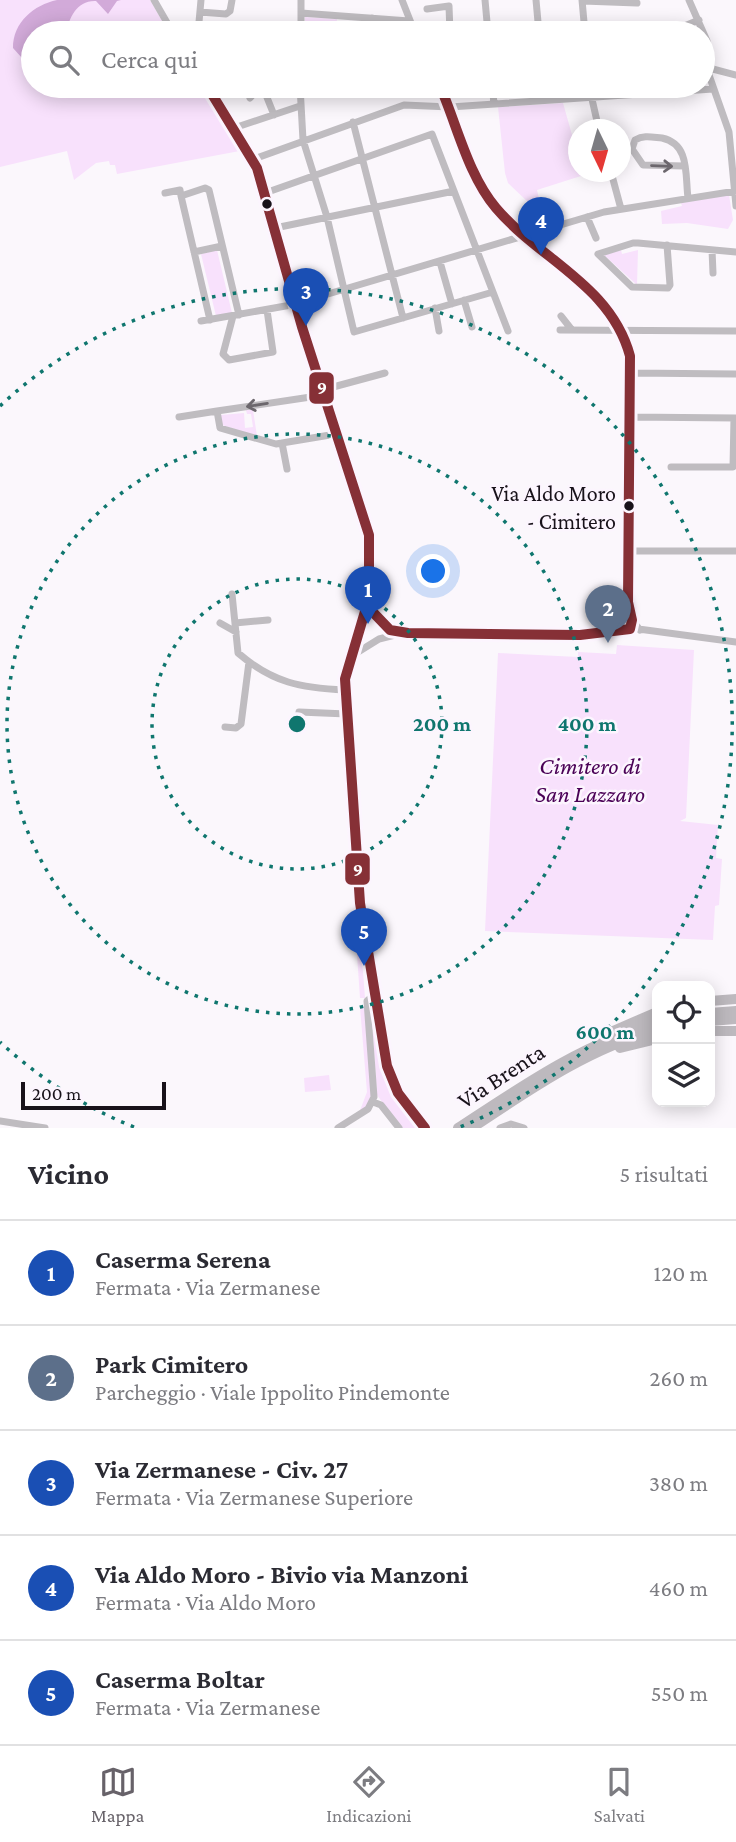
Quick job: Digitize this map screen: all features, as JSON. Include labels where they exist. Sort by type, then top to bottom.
[{"type":"highway","points":[[715,1001],[736,999]]},
{"type":"highway","points":[[715,1013],[736,1012]]},
{"type":"highway","points":[[565,1064],[605,1034],[652,1014]]},
{"type":"highway","points":[[715,1020],[736,1019]]},
{"type":"highway","points":[[645,1030],[652,1026]]},
{"type":"highway","points":[[645,1030],[652,1030]]},
{"type":"highway","name":"Via Brenta","points":[[458,1128],[602,1041],[645,1030]]},
{"type":"highway","points":[[715,1031],[736,1031]]},
{"type":"highway","points":[[565,1064],[652,1040]]},
{"type":"highway","name":"Via Brenta","points":[[472,1128],[565,1064]]},
{"type":"street","points":[[154,0],[166,21]]},
{"type":"street","points":[[199,21],[201,0]]},
{"type":"street","points":[[200,12],[226,14],[230,11],[232,0]]},
{"type":"street","points":[[301,0],[302,21]]},
{"type":"street","points":[[302,13],[409,21],[402,0]]},
{"type":"street","points":[[485,0],[487,21]]},
{"type":"street","points":[[536,0],[538,21]]},
{"type":"street","points":[[689,0],[699,20]]},
{"type":"street","points":[[584,21],[582,1],[636,2]]},
{"type":"street","points":[[427,9],[449,6],[450,21]]},
{"type":"street","points":[[715,70],[736,75]]},
{"type":"street","points":[[715,94],[729,132],[736,206]]},
{"type":"street","points":[[215,98],[254,159],[295,304],[369,535],[371,560],[368,607],[349,657],[345,690],[360,903],[372,1000],[373,1101],[365,1111],[338,1128]]},
{"type":"street","points":[[267,98],[274,115]]},
{"type":"street","points":[[300,98],[303,141],[327,217],[354,332],[493,292]]},
{"type":"street","points":[[446,98],[486,193],[499,211],[596,298],[623,329],[629,349],[630,373],[629,626]]},
{"type":"street","points":[[493,98],[494,103]]},
{"type":"street","points":[[254,159],[409,104],[450,107],[574,98]]},
{"type":"street","points":[[590,98],[596,119]]},
{"type":"street","points":[[234,128],[300,106]]},
{"type":"street","points":[[353,122],[403,318]]},
{"type":"street","points":[[265,193],[432,134],[508,331]]},
{"type":"street","points":[[684,166],[643,165],[632,149],[635,140],[650,136],[670,140],[683,152],[688,198]]},
{"type":"street","points":[[614,182],[621,209]]},
{"type":"street","points":[[181,196],[205,188],[209,190],[236,315],[223,354],[229,360],[273,352],[267,310]]},
{"type":"street","points":[[165,193],[180,190],[206,321],[295,304],[587,217],[735,191]]},
{"type":"street","points":[[275,228],[454,191]]},
{"type":"street","points":[[587,217],[596,238]]},
{"type":"street","points":[[667,246],[668,288],[632,287],[598,254],[627,243],[667,246],[736,252]]},
{"type":"street","points":[[194,252],[222,246]]},
{"type":"street","points":[[712,250],[713,273]]},
{"type":"street","points":[[440,262],[452,303]]},
{"type":"street","points":[[464,300],[472,327]]},
{"type":"street","points":[[435,308],[439,331]]},
{"type":"street","points":[[561,316],[572,330]]},
{"type":"street","points":[[560,330],[736,331]]},
{"type":"street","points":[[179,417],[323,393],[385,373]]},
{"type":"street","points":[[630,373],[736,374]]},
{"type":"street","points":[[217,411],[220,428],[282,443],[336,434]]},
{"type":"street","points":[[629,417],[735,418],[733,467],[671,467]]},
{"type":"street","points":[[282,443],[287,469]]},
{"type":"street","points":[[628,551],[736,551]]},
{"type":"street","points":[[232,594],[238,653],[249,662],[296,686],[345,690]]},
{"type":"street","points":[[617,630],[628,602]]},
{"type":"street","points":[[368,607],[390,630],[408,633],[580,635],[629,626]]},
{"type":"street","points":[[623,619],[629,626],[640,630],[736,642]]},
{"type":"street","points":[[235,623],[268,620]]},
{"type":"street","points":[[220,623],[236,632]]},
{"type":"street","points":[[358,633],[365,640],[376,641]]},
{"type":"street","points":[[349,657],[376,641],[408,633]]},
{"type":"street","points":[[225,727],[236,728],[241,724],[249,662]]},
{"type":"street","points":[[299,712],[347,714]]},
{"type":"street","points":[[372,1000],[392,1081],[402,1100],[424,1127]]},
{"type":"street","points":[[373,1101],[381,1105],[399,1128]]},
{"type":"street","points":[[0,1121],[45,1128]]},
{"type":"street","points":[[500,1128],[511,1124],[524,1128]]},
{"type":"green space","points":[[0,0],[150,0],[162,21],[21,21],[21,98],[210,98],[245,150],[117,174],[115,165],[110,165],[109,161],[96,163],[74,180],[67,151],[0,167]]},
{"type":"green space","points":[[305,17],[337,19],[337,21],[305,21]]},
{"type":"green space","points":[[563,103],[568,121],[568,180],[537,190],[540,203],[531,205],[508,183],[498,107]]},
{"type":"green space","points":[[729,195],[733,220],[728,229],[687,223],[662,224],[661,211],[682,206],[681,203]]},
{"type":"green space","points":[[217,250],[232,313],[216,316],[201,254]]},
{"type":"green space","points":[[621,250],[622,254],[638,250],[637,285],[604,255]]},
{"type":"green space","points":[[246,410],[253,410],[257,436],[222,425],[221,415],[244,413],[245,428],[253,427],[251,414],[247,414]]},
{"type":"green space","name":"Cimitero di San Lazzaro","points":[[617,645],[694,650],[686,818],[680,821],[718,825],[716,858],[722,859],[713,940],[485,931],[498,653],[578,657],[578,652],[616,654]]},
{"type":"green space","points":[[353,838],[365,998],[360,998],[349,839]]},
{"type":"green space","points":[[371,1005],[391,1087],[420,1128],[401,1128],[377,1095]]},
{"type":"green space","points":[[365,1006],[372,1092],[368,1105],[359,1113],[367,1092],[360,1007]]},
{"type":"green space","points":[[329,1075],[331,1090],[305,1092],[304,1078]]},
{"type":"shaded area","points":[[121,0],[117,1],[108,14],[96,1],[89,1],[75,11],[70,21],[22,21],[49,2]]},
{"type":"shaded area","points":[[21,23],[21,57],[13,48]]},
{"type":"transit line","name":"9","points":[[214,98],[257,168],[302,327],[369,535],[369,598],[345,679],[360,903],[387,1066],[398,1093],[425,1128]]},
{"type":"transit line","name":"9","points":[[367,606],[390,630],[408,633],[580,635],[630,629],[632,620],[628,602],[630,356],[621,331],[591,292],[514,226],[486,195],[470,165],[445,98]]},
{"type":"place","name":"Via Aldo Moro - Bivio via Manzoni","points":[[541,255]]},
{"type":"place","name":"Via Zermanese - Civ. 27","points":[[306,326]]},
{"type":"place","name":"Via Aldo Moro - Cimitero","points":[[629,506]]},
{"type":"place","name":"Caserma Serena","points":[[368,624]]},
{"type":"place","name":"Park Cimitero","points":[[608,643]]},
{"type":"place","name":"Caserma Boltar","points":[[364,966]]}]
